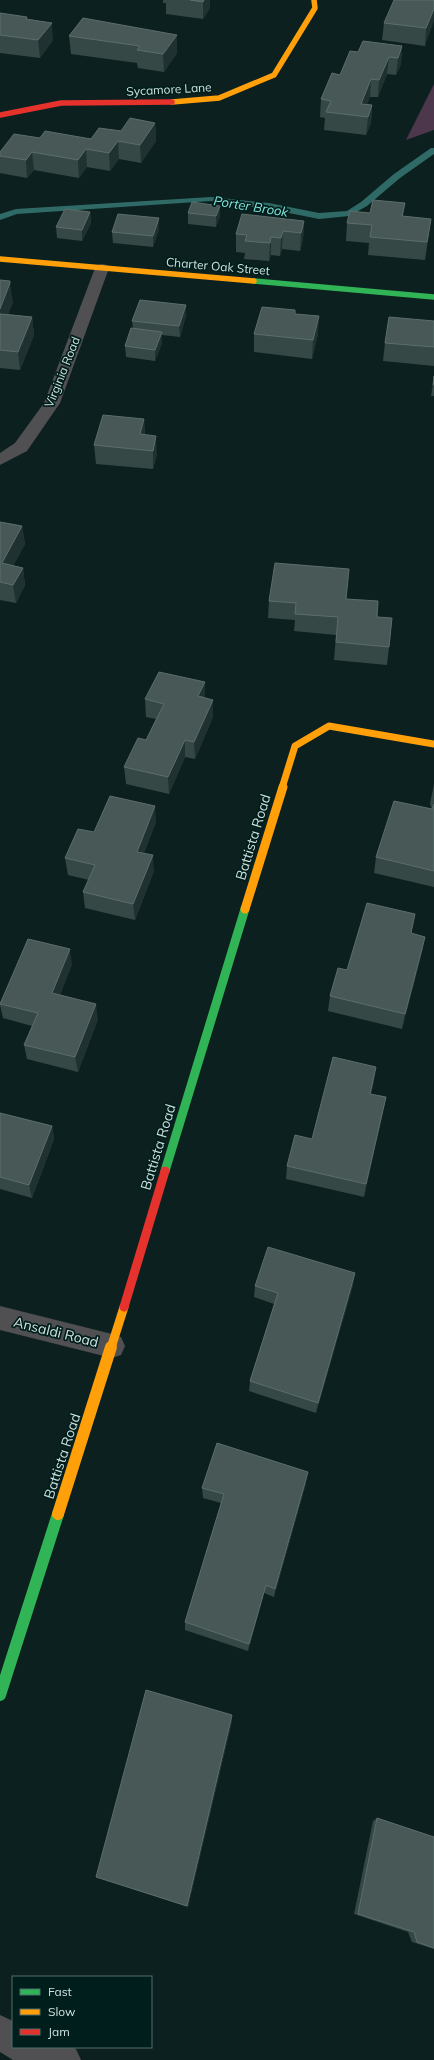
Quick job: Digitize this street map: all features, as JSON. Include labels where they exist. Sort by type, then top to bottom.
[{"type":"street","name":"Sycamore Lane","points":[[0,114],[61,103],[157,103],[219,98],[274,75],[315,8],[314,0]]},
{"type":"street","name":"Charter Oak Street","points":[[0,259],[434,297]]},
{"type":"street","name":"Virginia Road","points":[[0,460],[21,447],[52,403],[102,268]]},
{"type":"street","name":"Battista Road","points":[[0,1695],[112,1346],[295,746],[329,726],[434,744]]},
{"type":"street","name":"Ansaldi Road","points":[[0,1318],[112,1346]]},
{"type":"street","points":[[0,2031],[12,2041]]},
{"type":"street","points":[[23,2048],[65,2060]]},
{"type":"shaded area","points":[[434,84],[434,130],[406,140]]},
{"type":"building","points":[[190,0],[204,0],[203,2]]},
{"type":"building","points":[[394,0],[433,0],[434,9],[426,28],[384,23]]},
{"type":"building","points":[[0,13],[52,23],[38,40],[0,35]]},
{"type":"building","points":[[83,18],[177,35],[163,54],[137,50],[140,46],[69,36]]},
{"type":"building","points":[[363,41],[402,46],[398,58],[389,57],[379,80],[371,79],[361,104],[372,105],[368,117],[326,112],[331,101],[321,99],[332,73],[340,75],[350,51],[358,52]]},
{"type":"building","points":[[130,118],[155,123],[140,145],[118,141],[109,153],[86,149],[78,160],[32,152],[26,160],[0,156],[0,152],[14,134],[40,138],[45,131],[91,139],[99,128],[121,131]]},
{"type":"building","points":[[373,200],[405,203],[402,216],[431,219],[427,242],[370,237],[372,225],[347,223],[350,211],[370,213]]},
{"type":"building","points":[[192,202],[220,206],[216,216],[188,213]]},
{"type":"building","points":[[65,209],[90,212],[82,230],[56,227]]},
{"type":"building","points":[[118,214],[159,218],[153,236],[112,232]]},
{"type":"building","points":[[242,214],[304,221],[301,233],[283,231],[281,238],[271,237],[270,243],[245,241],[247,235],[236,234]]},
{"type":"building","points":[[0,280],[10,281],[10,283],[0,309]]},
{"type":"building","points":[[140,300],[186,305],[179,326],[132,321]]},
{"type":"building","points":[[262,307],[295,310],[295,314],[319,316],[313,340],[254,334]]},
{"type":"building","points":[[0,314],[32,317],[18,352],[0,350]]},
{"type":"building","points":[[389,317],[434,321],[434,347],[385,343]]},
{"type":"building","points":[[131,328],[162,332],[155,350],[125,346]]},
{"type":"building","points":[[103,415],[144,419],[140,434],[156,436],[153,451],[94,445]]},
{"type":"building","points":[[0,522],[22,526],[2,563],[23,568],[13,585],[0,582]]},
{"type":"building","points":[[275,563],[349,569],[346,599],[378,601],[377,617],[392,618],[389,647],[336,642],[338,617],[295,614],[296,603],[269,601]]},
{"type":"building","points":[[159,672],[205,682],[198,696],[213,700],[194,742],[185,740],[168,777],[124,767],[138,738],[146,740],[164,704],[145,699]]},
{"type":"building","points":[[110,796],[155,806],[137,852],[153,855],[133,904],[83,892],[95,865],[65,858],[78,829],[94,832]]},
{"type":"building","points":[[394,801],[432,809],[434,804],[434,871],[376,857]]},
{"type":"building","points":[[367,903],[415,914],[411,933],[425,937],[405,1014],[330,996],[338,968],[347,970]]},
{"type":"building","points":[[28,939],[70,949],[52,993],[96,1004],[75,1057],[24,1045],[38,1013],[0,1004]]},
{"type":"building","points":[[333,1057],[376,1067],[370,1094],[386,1097],[366,1184],[287,1166],[295,1135],[312,1139]]},
{"type":"building","points":[[0,1113],[52,1126],[29,1185],[0,1177]]},
{"type":"building","points":[[268,1247],[355,1273],[318,1403],[250,1381],[278,1293],[255,1286]]},
{"type":"building","points":[[217,1443],[308,1472],[275,1589],[266,1585],[249,1644],[185,1622],[224,1494],[202,1488]]},
{"type":"building","points":[[146,1690],[232,1715],[187,1906],[96,1877]]},
{"type":"building","points":[[377,1818],[434,1837],[434,1948],[417,1942],[414,1932],[358,1914]]},
{"type":"waterway","name":"Porter Brook","points":[[0,217],[16,212],[211,199],[269,206],[319,216],[349,213],[364,204],[397,176],[434,150]]},
{"type":"traffic: fast","points":[[254,281],[434,297]]},
{"type":"traffic: fast","points":[[165,1171],[245,909]]},
{"type":"traffic: fast","points":[[0,1695],[58,1514]]},
{"type":"traffic: slow","points":[[172,102],[219,98],[274,75],[315,8],[314,0]]},
{"type":"traffic: slow","points":[[0,259],[254,281]]},
{"type":"traffic: slow","points":[[245,909],[295,746],[329,726],[434,744]]},
{"type":"traffic: slow","points":[[58,1514],[124,1307]]},
{"type":"traffic: jam","points":[[0,115],[61,103],[172,102]]},
{"type":"traffic: jam","points":[[124,1307],[165,1171]]}]
